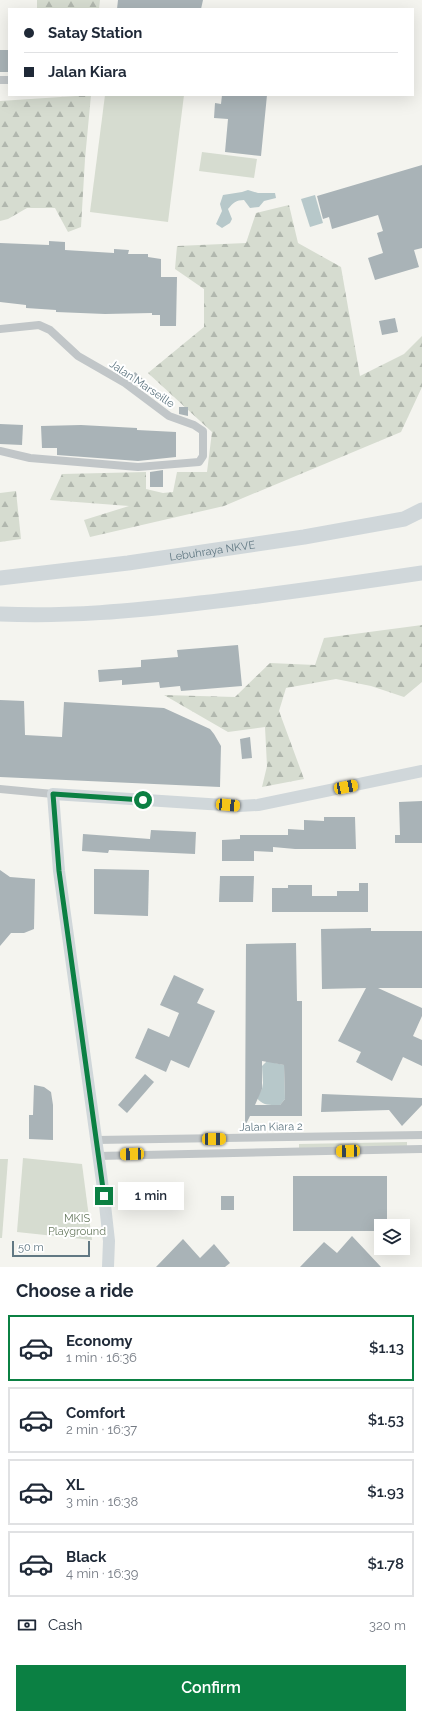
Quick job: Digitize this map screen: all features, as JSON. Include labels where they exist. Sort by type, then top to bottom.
[{"type":"highway","name":"Lebuhraya NKVE","points":[[0,578],[128,563],[304,537],[404,519],[422,510]]},
{"type":"highway","points":[[404,519],[422,520]]},
{"type":"highway","points":[[0,614],[46,616],[131,611],[290,593],[422,573]]},
{"type":"main road","points":[[108,1267],[109,1241],[59,871],[53,794],[239,806],[258,805],[422,771]]},
{"type":"street","name":"Jalan Marseille","points":[[0,329],[39,324],[50,330],[78,356],[125,383],[169,416],[194,425],[203,431],[203,456],[199,462],[138,467],[30,458],[0,450]]},
{"type":"street","points":[[0,789],[53,794]]},
{"type":"street","points":[[98,1156],[422,1150],[422,1136]]},
{"type":"street","name":"Jalan Kiara 2","points":[[96,1140],[422,1136]]},
{"type":"green space","points":[[37,0],[100,0],[99,8],[37,8]]},
{"type":"green space","points":[[91,96],[81,227],[68,232],[55,208],[27,208],[8,219],[0,221],[0,101]]},
{"type":"green space","points":[[105,96],[184,96],[168,222],[90,212]]},
{"type":"green space","points":[[202,152],[257,159],[254,178],[199,171]]},
{"type":"green space","points":[[289,205],[298,243],[341,267],[360,376],[404,354],[422,336],[422,387],[401,432],[224,506],[90,537],[84,520],[129,506],[50,500],[62,474],[146,472],[146,489],[163,493],[173,492],[177,472],[207,472],[212,432],[148,373],[204,327],[204,289],[175,269],[177,246],[246,243],[256,213]]},
{"type":"green space","points":[[16,491],[21,539],[0,542],[0,493]]},
{"type":"green space","points":[[422,625],[422,682],[404,697],[371,686],[336,679],[286,688],[279,711],[304,779],[262,787],[267,766],[265,727],[228,732],[164,695],[235,697],[270,663],[315,665],[324,638]]},
{"type":"green space","points":[[407,1142],[407,1146],[299,1148],[299,1144]]},
{"type":"green space","name":"MKIS Playground","points":[[23,1158],[82,1164],[92,1240],[17,1232]]},
{"type":"green space","points":[[0,1159],[8,1159],[2,1238],[0,1238]]},
{"type":"shaded area","points":[[248,190],[258,193],[275,193],[276,198],[264,201],[259,207],[250,208],[244,200],[237,201],[228,209],[232,219],[230,223],[222,228],[216,224],[222,211],[220,204],[223,195]]},
{"type":"shaded area","points":[[315,195],[323,223],[310,227],[301,199]]},
{"type":"shaded area","points":[[266,1055],[275,1063],[284,1065],[285,1099],[280,1105],[264,1104],[257,1098],[262,1089],[262,1066],[266,1062]]},
{"type":"building","points":[[118,0],[203,0],[201,8],[117,8]]},
{"type":"building","points":[[0,50],[8,50],[8,72],[0,72]]},
{"type":"building","points":[[222,96],[267,96],[261,156],[225,152],[228,119],[214,118],[215,103],[221,104]]},
{"type":"building","points":[[422,165],[422,248],[414,250],[419,267],[375,280],[368,258],[383,253],[377,233],[383,231],[378,215],[332,229],[329,217],[323,219],[317,196]]},
{"type":"building","points":[[49,241],[65,242],[65,250],[114,253],[114,249],[129,250],[128,254],[148,254],[148,257],[161,259],[161,277],[177,277],[176,326],[160,326],[160,315],[152,315],[152,313],[105,314],[56,312],[56,310],[26,308],[26,305],[0,302],[0,243],[49,245]]},
{"type":"building","points":[[395,318],[398,332],[382,335],[379,321]]},
{"type":"building","points":[[135,372],[145,381],[140,388],[129,379]]},
{"type":"building","points":[[179,407],[188,407],[188,416],[179,414]]},
{"type":"building","points":[[0,424],[23,425],[22,445],[0,444]]},
{"type":"building","points":[[81,425],[176,432],[176,457],[138,461],[57,455],[57,448],[42,448],[41,426]]},
{"type":"building","points":[[163,470],[163,487],[150,487],[150,472]]},
{"type":"building","points":[[238,645],[242,686],[181,691],[180,686],[160,688],[159,682],[122,685],[122,680],[99,682],[98,670],[141,667],[141,660],[178,657],[177,650]]},
{"type":"building","points":[[0,700],[24,701],[25,735],[62,737],[64,702],[164,708],[210,729],[214,734],[221,746],[220,787],[0,777]]},
{"type":"building","points":[[250,737],[252,758],[242,759],[240,739]]},
{"type":"building","points":[[422,801],[422,843],[395,843],[395,835],[400,835],[399,802]]},
{"type":"building","points":[[324,817],[355,817],[356,849],[295,849],[273,847],[273,852],[254,851],[254,861],[222,861],[222,840],[240,839],[240,835],[288,835],[288,829],[304,830],[304,820],[324,821]]},
{"type":"building","points":[[151,830],[196,832],[195,854],[109,850],[108,853],[82,851],[83,834],[150,839]]},
{"type":"building","points":[[94,869],[149,870],[148,916],[94,914]]},
{"type":"building","points":[[0,870],[10,877],[35,879],[34,929],[24,933],[11,933],[0,946]]},
{"type":"building","points":[[220,876],[254,876],[253,902],[219,902]]},
{"type":"building","points":[[359,883],[368,883],[368,912],[272,912],[272,888],[288,888],[288,885],[312,885],[312,896],[337,896],[337,891],[359,891]]},
{"type":"building","points":[[371,928],[371,931],[422,931],[422,988],[378,988],[422,1008],[422,1016],[413,1036],[422,1040],[422,1066],[403,1057],[392,1081],[356,1062],[361,1052],[338,1041],[366,988],[322,989],[321,929]]},
{"type":"building","points":[[296,943],[297,1001],[302,1001],[302,1116],[250,1116],[245,1126],[246,944]],"holes":[[[262,1061],[284,1065],[285,1099],[280,1105],[255,1105],[262,1089]]]},
{"type":"building","points":[[174,975],[204,989],[197,1003],[215,1011],[189,1068],[171,1060],[166,1072],[135,1058],[148,1028],[169,1037],[179,1013],[160,1005]]},
{"type":"building","points":[[145,1074],[154,1082],[127,1113],[118,1105]]},
{"type":"building","points":[[34,1085],[44,1087],[51,1092],[53,1105],[53,1140],[29,1139],[29,1115],[33,1115]]},
{"type":"building","points":[[322,1094],[422,1098],[422,1105],[402,1126],[389,1110],[321,1112]]},
{"type":"building","points":[[293,1176],[387,1176],[387,1219],[374,1219],[374,1231],[293,1231]]},
{"type":"building","points":[[221,1196],[234,1196],[234,1210],[221,1210]]},
{"type":"building","points":[[352,1236],[381,1267],[300,1267],[324,1242],[337,1253]]},
{"type":"building","points":[[183,1239],[200,1258],[214,1244],[230,1263],[225,1267],[156,1267]]},
{"type":"route","points":[[104,1196],[59,871],[53,814],[53,794],[143,800]]}]
